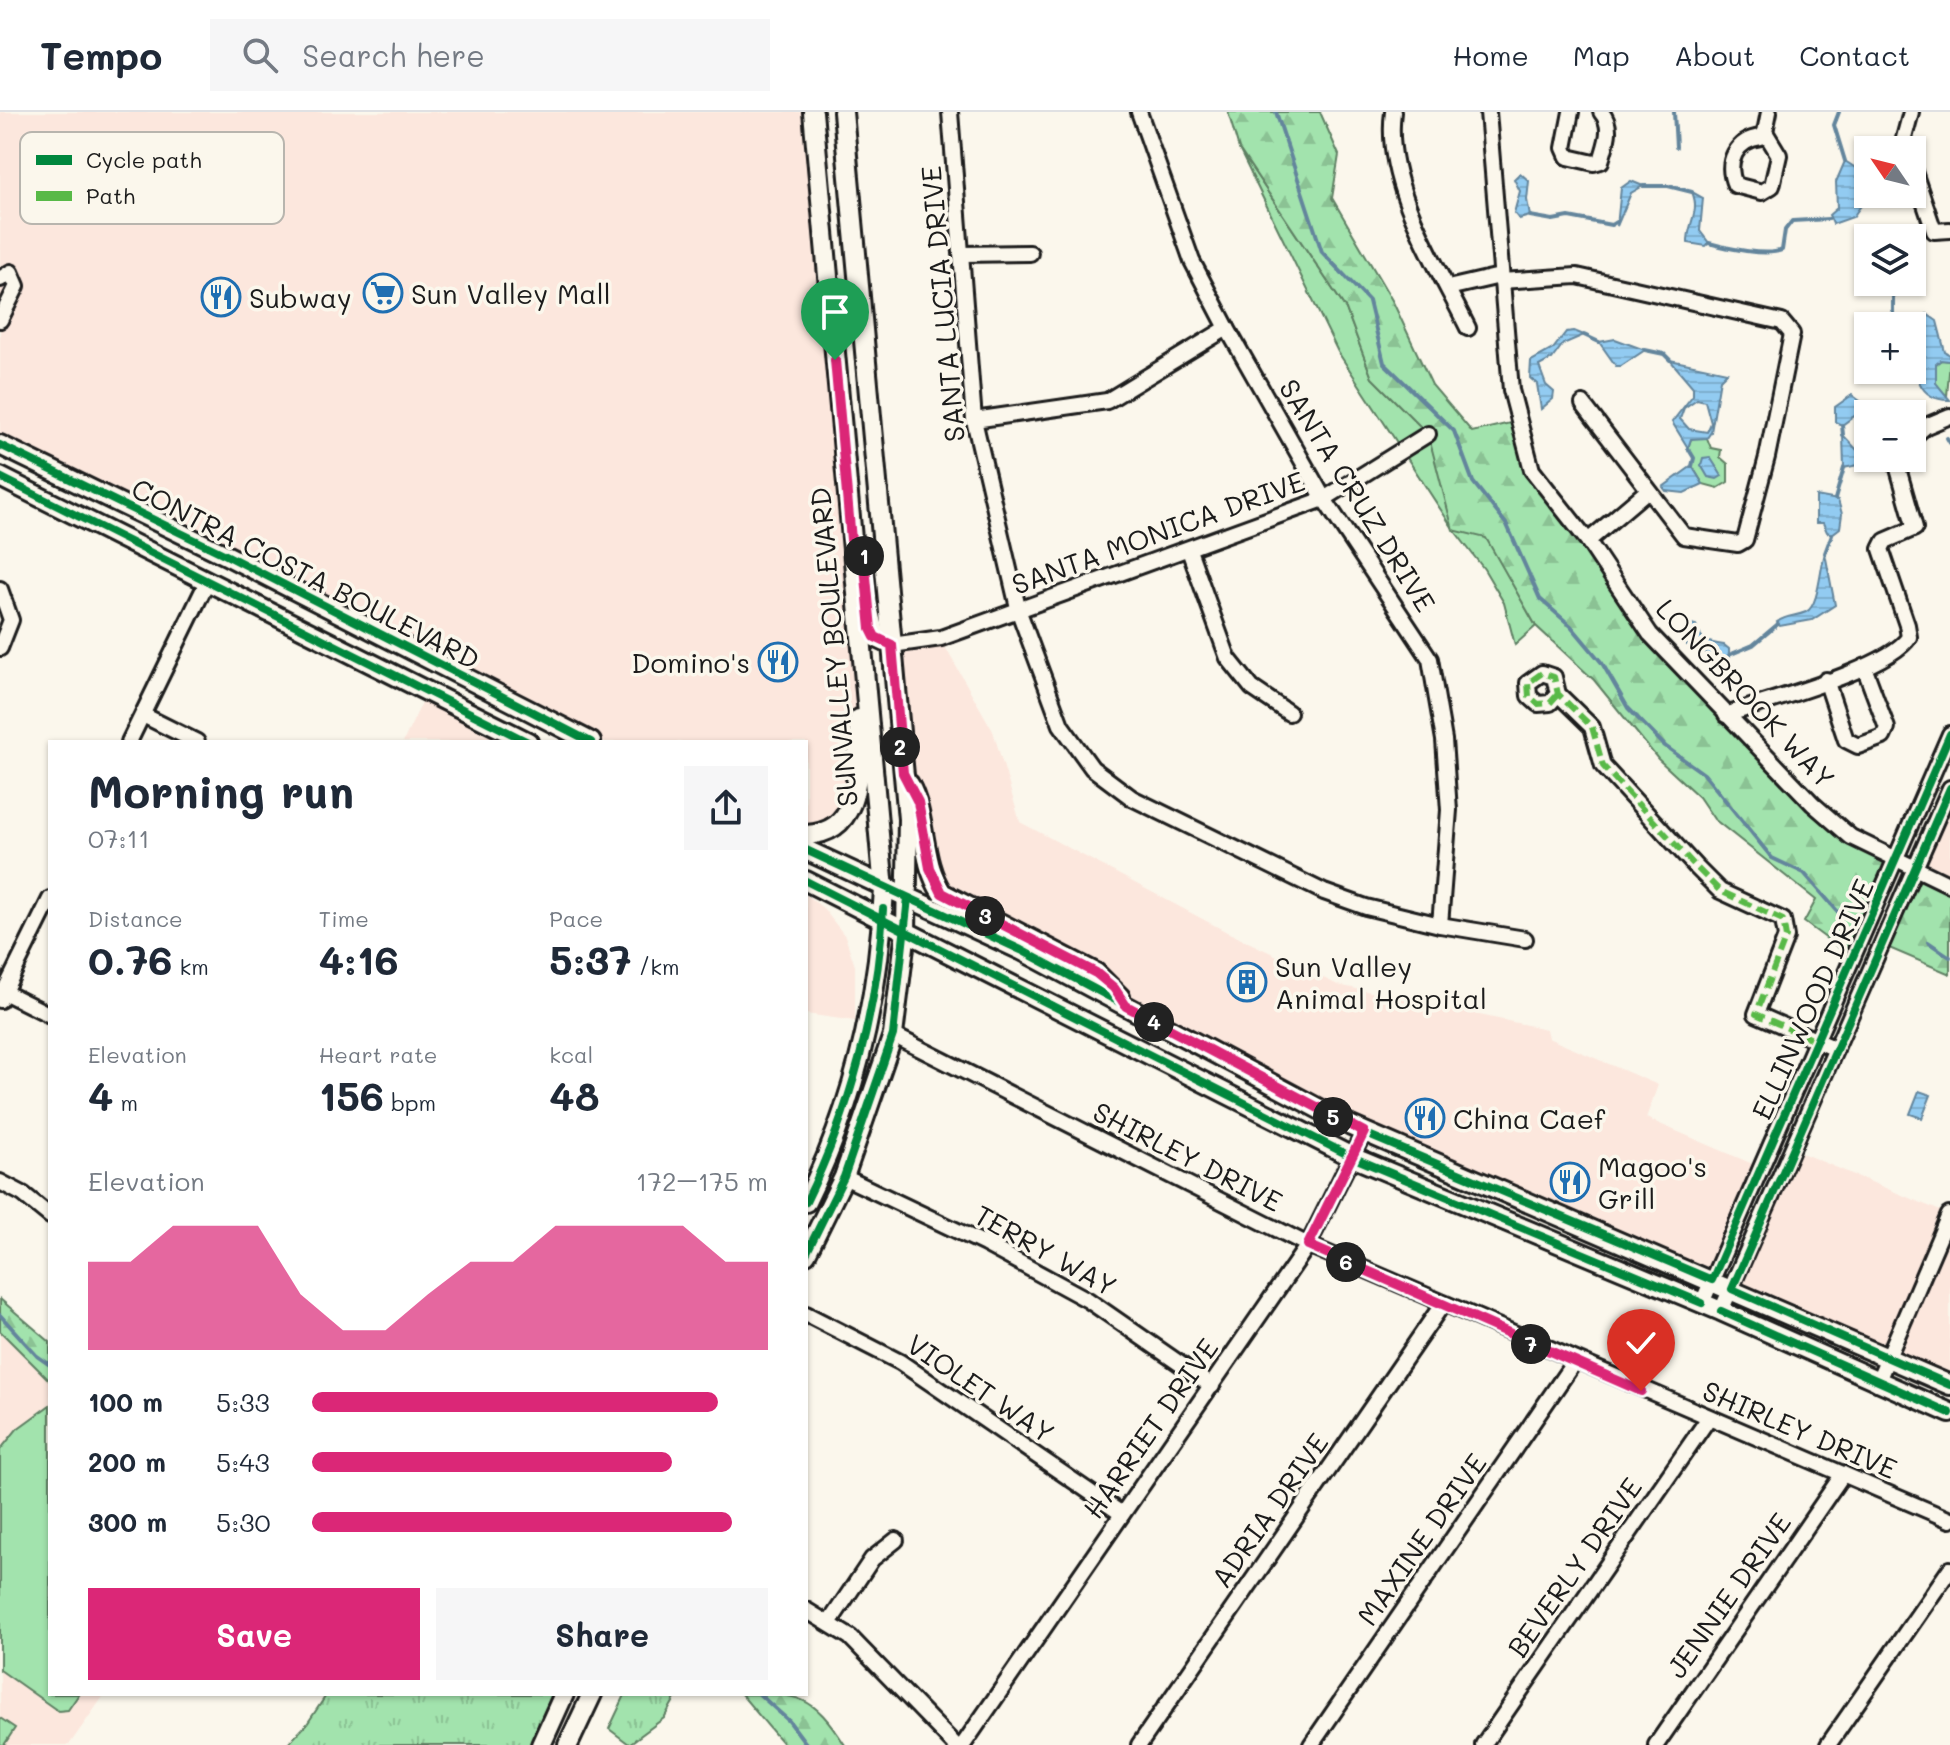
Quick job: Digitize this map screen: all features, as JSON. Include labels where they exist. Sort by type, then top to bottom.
[{"type":"main road","name":"SUNVALLEY BOULEVARD","points":[[808,1198],[823,1168],[853,1083],[865,1033],[883,920],[884,889],[813,112]]},
{"type":"main road","name":"SUNVALLEY BOULEVARD","points":[[808,1250],[844,1177],[893,1035],[908,898],[908,819],[843,112]]},
{"type":"main road","name":"CONTRA COSTA BOULEVARD","points":[[0,445],[226,555],[587,740]]},
{"type":"main road","name":"CONTRA COSTA BOULEVARD","points":[[0,477],[524,740]]},
{"type":"main road","points":[[851,540],[861,548],[864,556],[871,629],[875,637],[892,645]]},
{"type":"main road","points":[[808,835],[837,826],[852,810],[863,668]]},
{"type":"main road","points":[[903,773],[918,802],[930,868],[942,893],[1096,973],[1114,988],[1126,1006]]},
{"type":"main road","points":[[808,851],[884,889],[1013,946],[1364,1132],[1950,1385]]},
{"type":"main road","points":[[808,882],[1352,1157],[1721,1311],[1950,1413]]},
{"type":"main road","points":[[541,1745],[563,1696]]},
{"type":"main road","points":[[568,1745],[591,1696]]},
{"type":"street","name":"SANTA LUCIA DRIVE","points":[[950,112],[974,420],[1019,612],[1061,725],[1092,768],[1132,798],[1324,892],[1366,907],[1440,925],[1525,939]]},
{"type":"street","name":"SANTA CRUZ DRIVE","points":[[1139,112],[1192,261],[1227,328],[1324,499],[1430,659],[1444,740],[1449,810],[1440,925]]},
{"type":"street","points":[[1393,112],[1391,155],[1395,167],[1468,328]]},
{"type":"street","name":"LONGBROOK WAY","points":[[1488,112],[1511,390],[1532,470],[1588,541],[1650,634],[1813,804],[1851,837],[1897,862],[1950,885]]},
{"type":"street","points":[[1571,112],[1564,148],[1568,157],[1594,163],[1601,161],[1609,132],[1608,120],[1601,112]]},
{"type":"street","points":[[1765,132],[1769,112]]},
{"type":"street","points":[[1905,136],[1911,112]]},
{"type":"street","points":[[1926,207],[1934,231],[1950,230]]},
{"type":"street","points":[[963,254],[1030,253]]},
{"type":"street","points":[[0,279],[11,272],[17,286],[0,320]]},
{"type":"street","points":[[1448,288],[1501,278],[1577,276],[1788,326],[1792,334],[1769,446],[1745,540],[1738,544],[1684,536],[1583,404]]},
{"type":"street","points":[[974,420],[1107,401],[1227,328]]},
{"type":"street","points":[[1926,426],[1950,416]]},
{"type":"street","name":"SANTA MONICA DRIVE","points":[[892,645],[941,638],[1019,612],[1324,499],[1428,434]]},
{"type":"street","points":[[1726,715],[1864,667],[1902,648],[1909,637],[1881,549],[1885,541],[1915,528],[1899,472]]},
{"type":"street","points":[[1588,541],[1648,490]]},
{"type":"street","points":[[1189,550],[1228,658],[1252,688],[1289,713]]},
{"type":"street","points":[[130,740],[207,582]]},
{"type":"street","points":[[0,589],[11,620],[0,648]]},
{"type":"street","points":[[1826,680],[1846,740],[1858,746],[1883,737],[1887,728],[1864,667]]},
{"type":"street","points":[[1558,694],[1592,727],[1603,766],[1720,891],[1783,920],[1786,937],[1756,1014],[1836,1049]]},
{"type":"street","points":[[143,715],[193,740]]},
{"type":"street","name":"ELLINWOOD DRIVE","points":[[1702,1303],[1897,862],[1950,734]]},
{"type":"street","name":"ELLINWOOD DRIVE","points":[[1721,1311],[1950,788]]},
{"type":"street","points":[[48,903],[2,996],[48,1014]]},
{"type":"street","name":"SHIRLEY DRIVE","points":[[893,1035],[1308,1245],[1574,1362],[1950,1520]]},
{"type":"street","name":"HARRIET DRIVE","points":[[963,1745],[1308,1245],[1364,1132]]},
{"type":"street","name":"TERRY WAY","points":[[844,1177],[985,1244],[1088,1300],[1212,1386]]},
{"type":"street","points":[[0,1182],[23,1194],[48,1214]]},
{"type":"street","points":[[1877,1383],[1949,1215]]},
{"type":"street","name":"ADRIA DRIVE","points":[[1139,1745],[1442,1305]]},
{"type":"street","name":"VIOLET WAY","points":[[808,1315],[900,1362],[1122,1514]]},
{"type":"street","name":"MAXINE DRIVE","points":[[1311,1745],[1574,1362]]},
{"type":"street","name":"BEVERLY DRIVE","points":[[1483,1745],[1708,1419]]},
{"type":"street","name":"JENNIE DRIVE","points":[[1656,1745],[1843,1474]]},
{"type":"street","points":[[829,1623],[872,1559],[896,1540]]},
{"type":"street","points":[[1828,1745],[1950,1569]]},
{"type":"street","points":[[808,1611],[850,1637],[955,1745]]},
{"type":"shaded area","points":[[0,112],[813,112],[863,668],[848,816],[808,832],[808,740],[588,740],[0,445]]},
{"type":"shaded area","points":[[940,638],[993,731],[1020,822],[1227,932],[1338,985],[1546,1029],[1548,1038],[1658,1085],[1646,1118],[1762,1168],[1712,1280],[1371,1136],[942,893],[903,773],[892,645]]},
{"type":"shaded area","points":[[428,690],[524,740],[404,740]]},
{"type":"shaded area","points":[[1950,788],[1950,885],[1916,870]]},
{"type":"shaded area","points":[[808,897],[823,908],[845,936],[855,966],[855,1021],[808,1014]]},
{"type":"shaded area","points":[[1792,1149],[1950,1215],[1950,1385],[1732,1289]]},
{"type":"shaded area","points":[[0,1331],[48,1379],[48,1696],[104,1696],[69,1745],[0,1745]]},
{"type":"green space","points":[[1228,112],[1320,112],[1339,155],[1332,198],[1393,302],[1432,385],[1472,432],[1519,421],[1532,470],[1650,634],[1813,804],[1897,862],[1854,959],[1804,922],[1816,900],[1714,819],[1699,797],[1658,759],[1594,680],[1536,626],[1486,538],[1453,530],[1428,434],[1372,378],[1346,309],[1239,149]]},
{"type":"green space","points":[[1239,149],[1346,309],[1372,378],[1428,434],[1440,476],[1486,537],[1536,626],[1515,645],[1504,603],[1484,569],[1454,530],[1338,352]]},
{"type":"green space","points":[[1941,360],[1950,361],[1947,396],[1936,385],[1936,364]]},
{"type":"green space","points":[[1699,436],[1707,438],[1711,448],[1721,450],[1720,457],[1728,464],[1728,482],[1718,488],[1703,484],[1692,466],[1694,458],[1688,448],[1691,439]]},
{"type":"green space","points":[[1916,870],[1950,885],[1950,974],[1882,945]]},
{"type":"green space","points":[[0,1299],[48,1340],[48,1379],[0,1331]]},
{"type":"green space","points":[[48,1406],[48,1696],[78,1696],[68,1710],[58,1711],[0,1670],[0,1450],[17,1429]]},
{"type":"green space","points":[[326,1696],[564,1696],[541,1745],[287,1745],[307,1724]]},
{"type":"green space","points":[[625,1696],[676,1697],[664,1718],[629,1744],[609,1729]]},
{"type":"green space","points":[[743,1696],[784,1696],[803,1700],[823,1716],[845,1745],[784,1745]]},
{"type":"green space","points":[[0,1718],[15,1728],[4,1745],[0,1745]]},
{"type":"water","points":[[1845,161],[1854,167],[1854,208],[1859,208],[1853,217],[1833,224],[1829,215],[1837,208],[1836,182]]},
{"type":"water","points":[[1520,173],[1529,181],[1527,200],[1530,216],[1519,219],[1514,213],[1520,191],[1514,179]]},
{"type":"water","points":[[1631,181],[1643,186],[1631,193],[1617,226],[1621,188]]},
{"type":"water","points":[[1692,192],[1703,198],[1700,231],[1709,243],[1706,246],[1688,243],[1695,206]]},
{"type":"water","points":[[1926,315],[1937,321],[1945,352],[1950,355],[1950,361],[1941,360],[1936,364],[1936,383],[1950,400],[1926,393],[1920,384],[1926,384]]},
{"type":"water","points":[[1566,332],[1584,335],[1563,344],[1552,359],[1539,366],[1546,385],[1554,392],[1553,399],[1541,409],[1537,384],[1530,378],[1531,361],[1553,349]]},
{"type":"water","points":[[1615,339],[1645,350],[1621,366],[1616,366],[1599,342]]},
{"type":"water","points":[[1670,360],[1727,372],[1720,379],[1711,432],[1707,438],[1691,439],[1688,448],[1672,422],[1693,395],[1693,387]],"holes":[[[1697,399],[1705,401],[1711,423],[1707,432],[1689,429],[1680,419],[1684,408]]]},
{"type":"water","points":[[1852,395],[1859,400],[1854,400],[1854,416],[1842,425],[1835,422],[1835,407]]},
{"type":"water","points":[[1843,435],[1854,447],[1854,466],[1844,468]]},
{"type":"water","points":[[1710,457],[1722,476],[1717,479],[1708,477],[1701,465],[1703,458]]},
{"type":"water","points":[[1692,466],[1703,484],[1684,493],[1666,491],[1663,487]]},
{"type":"water","points":[[1816,496],[1838,500],[1842,514],[1840,528],[1832,534],[1827,532],[1823,523],[1816,523]]},
{"type":"water","points":[[1825,553],[1835,605],[1812,620],[1780,626],[1777,622],[1781,619],[1806,612],[1814,602]]},
{"type":"water","points":[[1691,624],[1696,625],[1706,641],[1729,649],[1730,678],[1722,678],[1709,654],[1687,645]]},
{"type":"water","points":[[1919,1091],[1931,1095],[1922,1118],[1910,1114]]},
{"type":"waterway","points":[[1276,112],[1322,252],[1369,301],[1384,363],[1454,431],[1473,482],[1507,525],[1540,599],[1571,626],[1602,663],[1628,708],[1665,746],[1704,774],[1772,858],[1804,873],[1839,913]]},
{"type":"waterway","points":[[1674,112],[1676,147]]},
{"type":"waterway","points":[[1839,112],[1834,125],[1845,161]]},
{"type":"waterway","points":[[1643,186],[1668,186],[1692,192]]},
{"type":"waterway","points":[[1530,216],[1553,220],[1569,217],[1611,225],[1616,222]]},
{"type":"waterway","points":[[1709,243],[1746,251],[1775,252],[1782,250],[1785,230],[1792,221],[1829,219]]},
{"type":"waterway","points":[[1893,296],[1893,312]]},
{"type":"waterway","points":[[1584,335],[1599,342]]},
{"type":"waterway","points":[[1645,350],[1664,354],[1670,360]]},
{"type":"waterway","points":[[1842,425],[1843,435]]},
{"type":"waterway","points":[[1947,438],[1950,443]]},
{"type":"waterway","points":[[1688,448],[1694,458],[1692,466]]},
{"type":"waterway","points":[[1835,499],[1844,468]]},
{"type":"waterway","points":[[1825,553],[1832,534]]},
{"type":"waterway","points":[[1729,655],[1753,645],[1778,624]]},
{"type":"waterway","points":[[1928,942],[1950,957]]},
{"type":"waterway","points":[[0,1315],[37,1356],[48,1364]]},
{"type":"waterway","points":[[761,1696],[789,1721],[807,1745]]},
{"type":"marked path","points":[[1558,694],[1550,703],[1538,704],[1529,696],[1528,683],[1542,673],[1554,677],[1558,694],[1592,727],[1603,766],[1696,867],[1720,891],[1783,920],[1786,937],[1756,1014],[1821,1043]]},
{"type":"cycle path","points":[[0,445],[226,555],[587,740]]},
{"type":"cycle path","points":[[0,477],[524,740]]},
{"type":"cycle path","points":[[1371,1136],[1712,1280],[1950,734]]},
{"type":"cycle path","points":[[1950,788],[1732,1289],[1950,1385]]},
{"type":"cycle path","points":[[808,851],[1021,950],[1364,1132]]},
{"type":"cycle path","points":[[808,882],[1352,1157],[1702,1303]]},
{"type":"cycle path","points":[[808,1250],[844,1177],[893,1035],[908,898]]},
{"type":"cycle path","points":[[808,1198],[836,1132],[859,1059],[875,984],[883,909]]},
{"type":"cycle path","points":[[1721,1311],[1950,1413]]},
{"type":"place","name":"Sun Valley Mall","points":[[383,293]]},
{"type":"place","name":"Subway","points":[[221,297]]},
{"type":"place","name":"Domino's","points":[[778,662]]},
{"type":"place","name":"Sun Valley Animal Hospital","points":[[1247,982]]},
{"type":"place","name":"China Caef","points":[[1425,1118]]},
{"type":"place","name":"Magoo's Grill","points":[[1570,1182]]},
{"type":"route","points":[[835,360],[849,533],[864,556],[871,629],[875,637],[892,645],[903,773],[918,802],[930,868],[942,893],[1096,973],[1114,988],[1126,1006],[1364,1132],[1308,1245],[1641,1391]]}]
